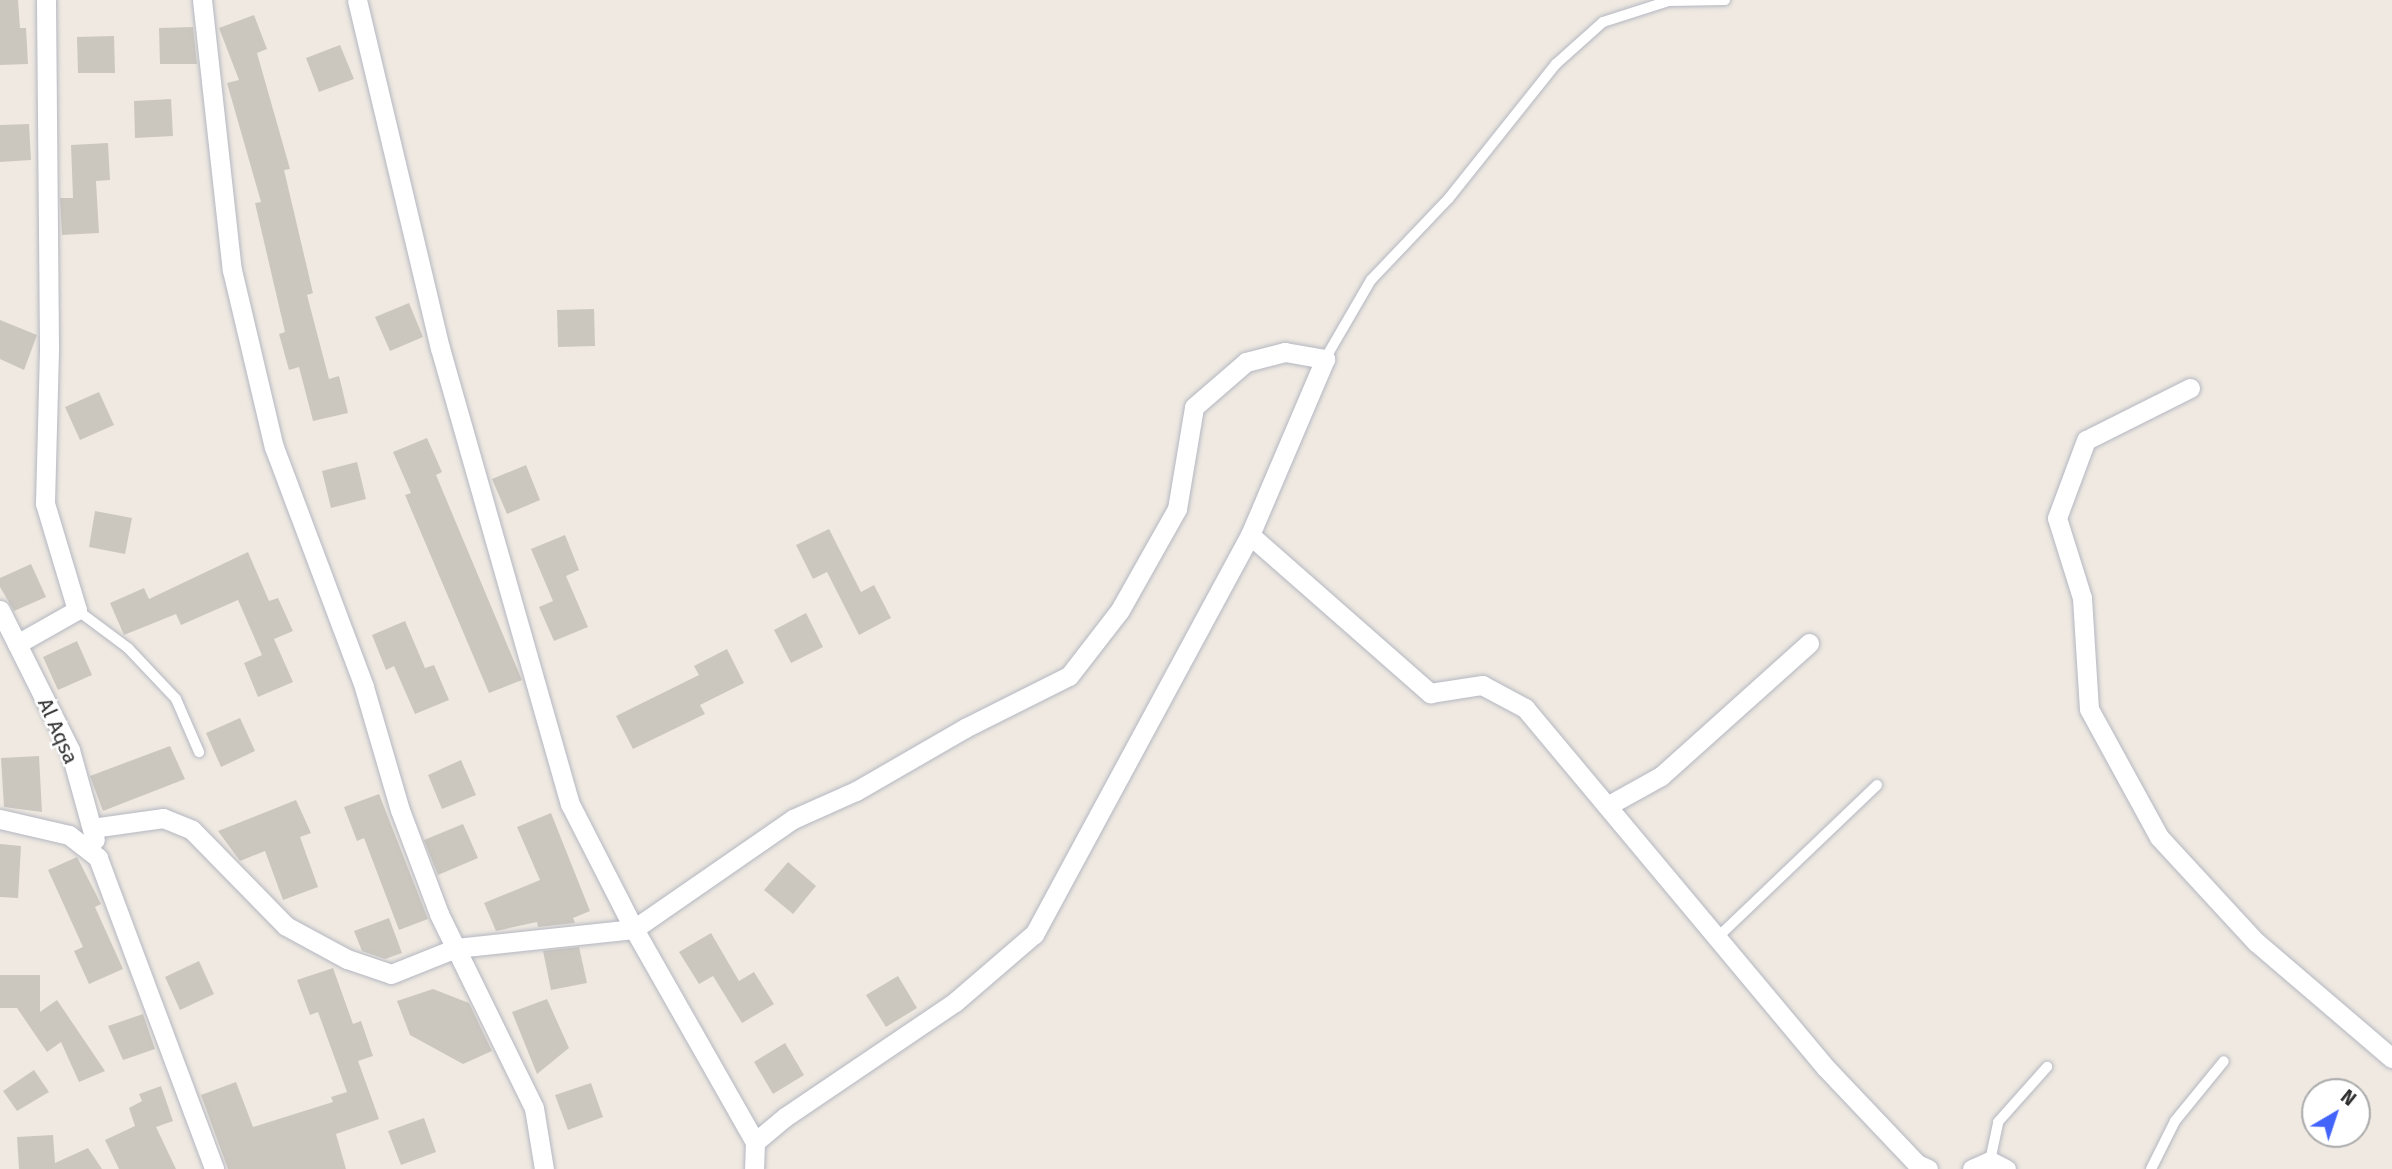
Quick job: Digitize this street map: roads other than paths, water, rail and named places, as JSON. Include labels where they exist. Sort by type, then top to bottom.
[{"type":"street","points":[[17,645],[77,610],[45,503],[49,346],[46,0]]},
{"type":"street","points":[[202,0],[232,270],[274,447],[364,687],[400,810],[456,948],[534,1108],[544,1169]]},
{"type":"street","points":[[357,0],[440,348],[570,804],[634,929],[755,1142],[754,1169]]},
{"type":"street","points":[[92,828],[163,818],[192,830],[286,926],[347,959],[391,974],[456,948],[634,929],[793,819],[856,791],[965,727],[1069,676],[1120,610],[1177,509],[1194,407],[1246,362],[1285,352],[1325,359],[1250,535],[1034,934],[955,1002],[785,1116],[755,1142]]},
{"type":"street","points":[[2190,388],[2086,440],[2057,518],[2082,598],[2089,709],[2159,837],[2256,942],[2392,1058]]},
{"type":"street","points":[[1250,535],[1430,693],[1482,685],[1525,708],[1826,1068],[1917,1164],[1928,1169]]},
{"type":"street","name":"Al Aqsa","points":[[0,610],[70,750],[98,858],[214,1169]]},
{"type":"street","points":[[1608,806],[1661,776],[1809,643]]},
{"type":"street","points":[[0,819],[69,835],[98,858]]},
{"type":"lane","points":[[1325,359],[1371,280],[1449,198],[1556,64],[1603,22],[1669,1],[1725,0]]},
{"type":"lane","points":[[77,610],[128,648],[176,699],[199,752]]},
{"type":"lane","points":[[1718,937],[1877,785]]},
{"type":"lane","points":[[2151,1169],[2175,1121],[2224,1060]]},
{"type":"lane","points":[[1989,1166],[1998,1122],[2047,1067]]}]
